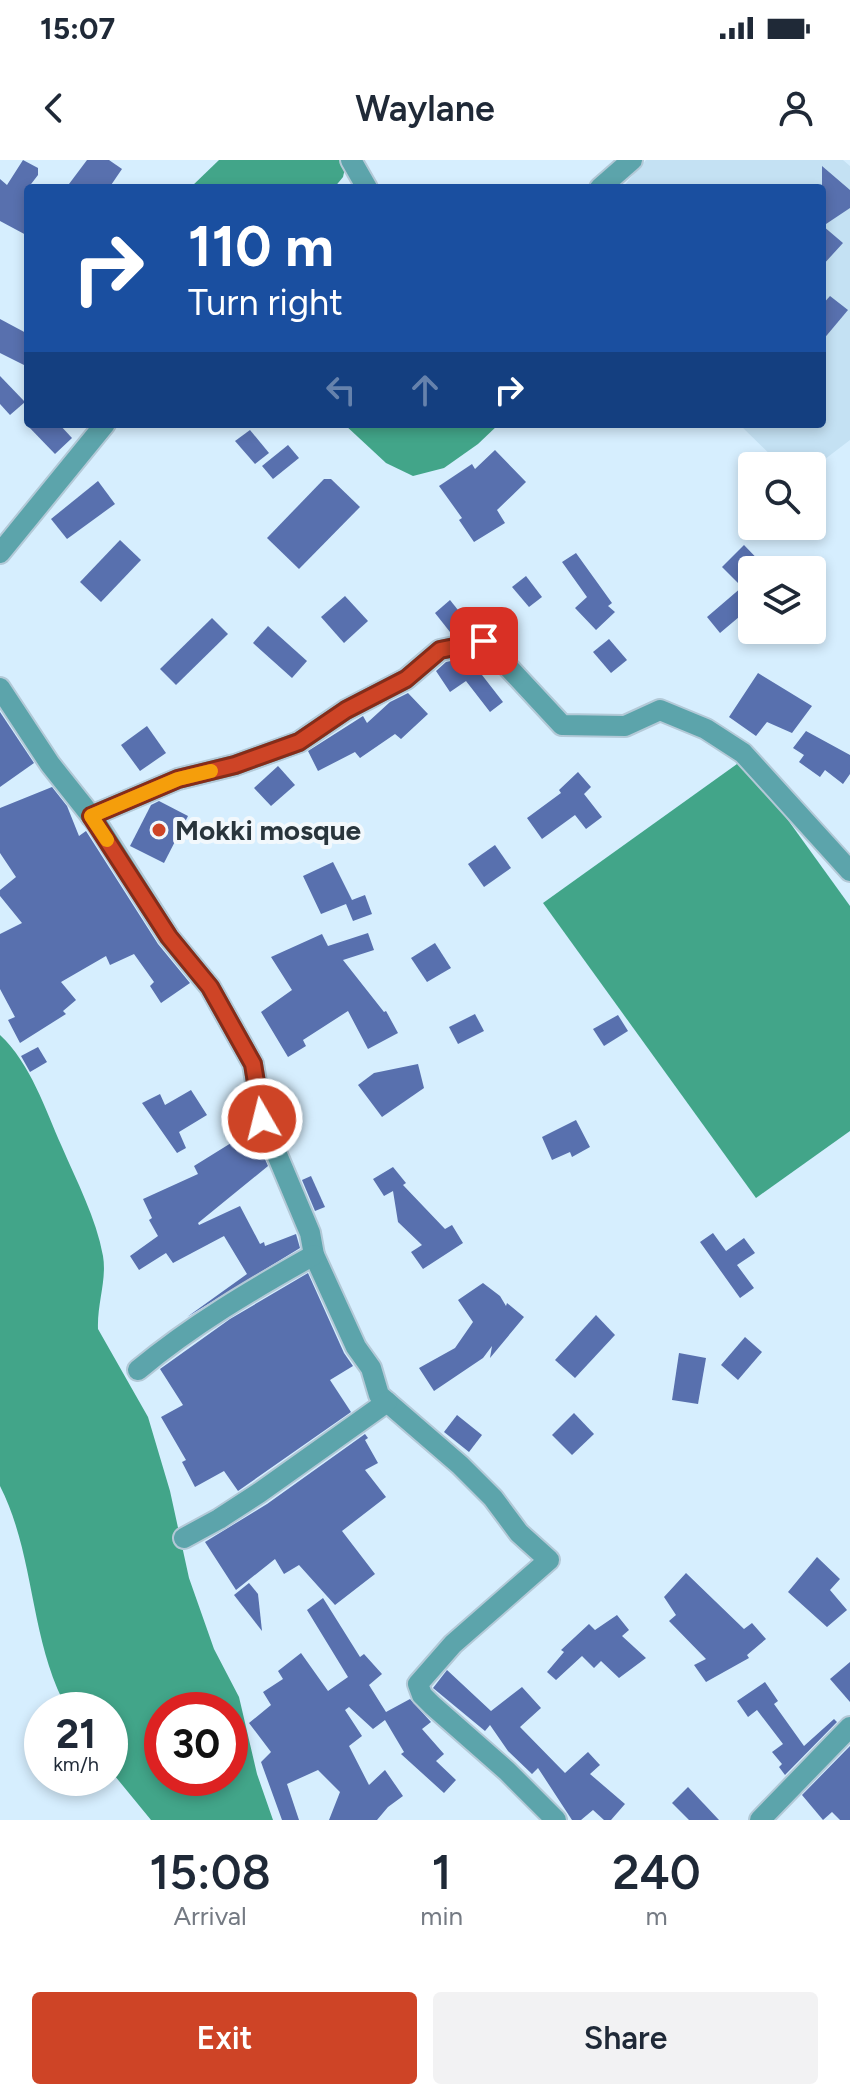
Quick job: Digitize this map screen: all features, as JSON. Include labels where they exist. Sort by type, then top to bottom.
[{"type":"street","points":[[351,160],[365,184]]},
{"type":"street","points":[[605,184],[632,160]]},
{"type":"street","points":[[0,553],[102,428]]},
{"type":"street","points":[[91,816],[178,779],[235,765],[299,742],[346,710],[406,679],[440,650],[484,641],[562,725],[625,726],[660,710],[706,729],[743,753],[850,871]]},
{"type":"street","points":[[0,688],[50,764],[91,816],[169,937],[210,987],[253,1064],[262,1119],[310,1233],[314,1255],[356,1347],[371,1368],[379,1395],[460,1465],[493,1498],[519,1533],[549,1560],[453,1644],[418,1684],[422,1695],[432,1705],[507,1771],[556,1820]]},
{"type":"street","points":[[138,1370],[168,1345],[235,1301],[314,1255]]},
{"type":"street","points":[[184,1538],[271,1485],[387,1402]]},
{"type":"street","points":[[760,1820],[850,1727]]},
{"type":"shaded area","points":[[219,160],[341,160],[346,164],[343,177],[337,184],[194,184]]},
{"type":"shaded area","points":[[646,160],[843,160],[850,166],[850,440],[826,458],[826,452],[768,452],[743,428],[826,428],[826,184],[625,184]]},
{"type":"shaded area","points":[[348,428],[495,428],[444,468],[413,476],[386,463]]},
{"type":"shaded area","points":[[744,759],[850,906],[850,1131],[756,1198],[543,903]]},
{"type":"shaded area","points":[[0,1035],[20,1059],[36,1088],[86,1200],[104,1265],[98,1329],[148,1417],[170,1491],[189,1578],[214,1649],[236,1692],[144,1692],[144,1796],[248,1796],[248,1736],[273,1820],[151,1820],[128,1792],[128,1692],[59,1692],[46,1656],[12,1513],[0,1486]]},
{"type":"building","points":[[23,160],[38,168],[38,175],[31,184],[24,184],[24,234],[0,221],[0,179],[7,185]]},
{"type":"building","points":[[87,160],[109,160],[122,169],[112,184],[69,184]]},
{"type":"building","points":[[822,166],[850,190],[850,208],[826,224],[826,184],[822,184]]},
{"type":"building","points":[[826,229],[843,243],[826,262]]},
{"type":"building","points":[[830,296],[848,310],[826,336],[826,300]]},
{"type":"building","points":[[0,319],[24,332],[24,365],[0,353]]},
{"type":"building","points":[[0,376],[24,403],[10,415],[0,404]]},
{"type":"building","points":[[30,428],[63,428],[72,438],[55,454]]},
{"type":"building","points":[[250,430],[269,453],[255,464],[235,441]]},
{"type":"building","points":[[288,445],[299,458],[273,479],[262,466]]},
{"type":"building","points":[[495,450],[526,482],[497,510],[505,523],[474,542],[459,520],[462,518],[439,486],[472,464],[475,469]]},
{"type":"building","points":[[324,479],[331,479],[360,507],[299,569],[267,538]]},
{"type":"building","points":[[98,481],[115,504],[67,539],[51,519]]},
{"type":"building","points":[[120,540],[141,560],[101,602],[80,582]]},
{"type":"building","points":[[744,545],[755,556],[738,556],[738,583],[722,567]]},
{"type":"building","points":[[576,553],[612,603],[608,606],[615,612],[596,630],[575,608],[587,597],[562,562]]},
{"type":"building","points":[[526,576],[542,597],[529,607],[512,587]]},
{"type":"building","points":[[738,590],[738,618],[720,633],[707,617]]},
{"type":"building","points":[[345,596],[368,621],[344,643],[321,617]]},
{"type":"building","points":[[450,600],[466,620],[450,632],[435,613]]},
{"type":"building","points":[[212,618],[228,634],[176,685],[160,669]]},
{"type":"building","points":[[268,626],[307,661],[292,678],[253,643]]},
{"type":"building","points":[[609,639],[627,660],[611,673],[593,652]]},
{"type":"building","points":[[479,655],[491,668],[482,675],[503,702],[490,712],[466,681],[450,692],[436,671],[446,662]]},
{"type":"building","points":[[758,673],[812,706],[792,733],[767,722],[756,736],[729,717]]},
{"type":"building","points":[[408,693],[428,714],[401,739],[395,734],[360,758],[355,752],[318,771],[308,751],[363,716],[367,723],[390,702]]},
{"type":"building","points":[[0,712],[34,763],[0,787]]},
{"type":"building","points":[[147,726],[166,753],[140,771],[121,745]]},
{"type":"building","points":[[806,731],[850,755],[850,774],[843,784],[825,770],[820,777],[799,762],[804,755],[793,748]]},
{"type":"building","points":[[278,766],[295,785],[271,806],[254,788]]},
{"type":"building","points":[[578,772],[591,787],[584,794],[602,817],[586,829],[575,815],[542,839],[527,818],[561,793],[559,790]]},
{"type":"building","points":[[52,787],[67,806],[79,836],[86,831],[158,944],[190,983],[161,1003],[150,986],[154,982],[134,954],[110,965],[106,956],[61,982],[76,1000],[63,1011],[66,1014],[20,1043],[8,1020],[15,1017],[0,989],[0,934],[22,923],[0,896],[0,890],[16,877],[0,853],[0,808]]},
{"type":"building","points":[[159,801],[188,816],[164,863],[130,846],[151,805]]},
{"type":"building","points":[[495,845],[511,868],[484,887],[468,864]]},
{"type":"building","points":[[333,862],[352,900],[365,895],[372,914],[353,921],[346,904],[321,914],[303,876]]},
{"type":"building","points":[[368,933],[374,950],[343,960],[386,1011],[398,1033],[368,1049],[348,1011],[303,1040],[306,1046],[288,1057],[261,1012],[292,990],[271,957],[322,934],[328,946]]},
{"type":"building","points":[[435,943],[451,968],[427,982],[411,958]]},
{"type":"building","points":[[475,1014],[484,1031],[458,1044],[449,1027]]},
{"type":"building","points":[[618,1015],[628,1031],[604,1046],[593,1029]]},
{"type":"building","points":[[38,1047],[47,1062],[30,1072],[21,1056]]},
{"type":"building","points":[[418,1064],[424,1088],[382,1117],[358,1085],[374,1073]]},
{"type":"building","points":[[191,1090],[207,1115],[179,1132],[186,1148],[177,1153],[142,1103],[160,1094],[165,1105]]},
{"type":"building","points":[[576,1120],[590,1147],[572,1157],[570,1152],[552,1160],[542,1137]]},
{"type":"building","points":[[252,1130],[268,1166],[198,1223],[240,1206],[260,1244],[264,1242],[265,1246],[296,1234],[300,1248],[187,1317],[247,1274],[224,1236],[173,1263],[166,1253],[139,1270],[130,1256],[158,1236],[143,1199],[198,1174],[194,1166]]},
{"type":"building","points":[[393,1167],[406,1183],[403,1185],[445,1229],[452,1225],[463,1243],[423,1269],[411,1252],[422,1245],[398,1222],[393,1191],[384,1196],[373,1179]]},
{"type":"building","points":[[311,1176],[325,1207],[315,1211],[302,1180]]},
{"type":"building","points":[[713,1233],[726,1251],[744,1238],[755,1253],[737,1265],[754,1288],[740,1298],[700,1242]]},
{"type":"building","points":[[308,1273],[344,1353],[353,1366],[330,1380],[351,1412],[238,1491],[224,1471],[195,1487],[182,1462],[186,1460],[161,1417],[183,1405],[160,1369],[230,1319]]},
{"type":"building","points":[[483,1283],[500,1296],[506,1306],[507,1303],[524,1317],[490,1358],[492,1346],[483,1358],[434,1391],[419,1368],[455,1348],[473,1322],[458,1300]]},
{"type":"building","points":[[596,1315],[615,1335],[575,1378],[555,1360]]},
{"type":"building","points":[[745,1337],[762,1352],[738,1380],[721,1365]]},
{"type":"building","points":[[679,1353],[706,1358],[698,1404],[672,1400]]},
{"type":"building","points":[[574,1413],[594,1434],[572,1455],[552,1435]]},
{"type":"building","points":[[457,1415],[482,1435],[469,1452],[444,1432]]},
{"type":"building","points":[[365,1434],[368,1438],[365,1440],[378,1463],[365,1470],[386,1497],[342,1531],[375,1574],[335,1605],[299,1565],[284,1574],[275,1559],[236,1590],[205,1542],[267,1504]]},
{"type":"building","points":[[817,1557],[840,1579],[830,1590],[847,1610],[827,1627],[788,1592]]},
{"type":"building","points":[[686,1573],[744,1629],[752,1623],[766,1639],[747,1655],[749,1658],[706,1682],[694,1665],[706,1659],[669,1621],[676,1615],[664,1597]]},
{"type":"building","points":[[249,1583],[258,1594],[262,1631],[234,1595]]},
{"type":"building","points":[[323,1598],[360,1657],[364,1654],[382,1674],[369,1685],[386,1712],[410,1699],[431,1722],[422,1729],[444,1754],[436,1761],[456,1780],[444,1793],[401,1754],[404,1752],[385,1720],[373,1729],[349,1707],[345,1710],[362,1736],[349,1746],[369,1785],[385,1770],[403,1796],[377,1820],[329,1820],[340,1792],[318,1770],[287,1784],[299,1820],[282,1820],[261,1762],[271,1752],[249,1723],[271,1705],[263,1692],[283,1679],[278,1671],[301,1653],[328,1691],[348,1677],[307,1610]]},
{"type":"building","points":[[617,1615],[629,1630],[622,1636],[646,1658],[619,1678],[601,1661],[594,1668],[582,1656],[556,1680],[547,1672],[564,1652],[561,1650],[589,1624],[595,1630]]},
{"type":"building","points":[[850,1662],[850,1702],[830,1679]]},
{"type":"building","points":[[447,1670],[491,1711],[522,1687],[541,1708],[520,1727],[565,1773],[588,1752],[600,1765],[590,1774],[625,1804],[611,1820],[604,1820],[593,1810],[581,1820],[572,1820],[538,1768],[532,1774],[508,1751],[490,1725],[485,1731],[433,1688]]},
{"type":"building","points":[[765,1682],[778,1701],[774,1704],[804,1746],[834,1719],[837,1722],[785,1775],[779,1767],[782,1764],[772,1752],[783,1744],[757,1710],[748,1717],[737,1701]]},
{"type":"building","points":[[850,1746],[850,1820],[840,1820],[832,1812],[823,1820],[802,1795]]},
{"type":"building","points":[[688,1787],[719,1820],[689,1820],[672,1803]]},
{"type":"slow traffic","points":[[107,840],[91,816],[178,779],[211,771]]},
{"type":"place","name":"Mokki mosque","points":[[159,830]]},
{"type":"route","points":[[262,1119],[253,1064],[210,987],[169,937],[91,816],[178,779],[235,765],[299,742],[346,710],[406,679],[440,650],[484,641]]}]
